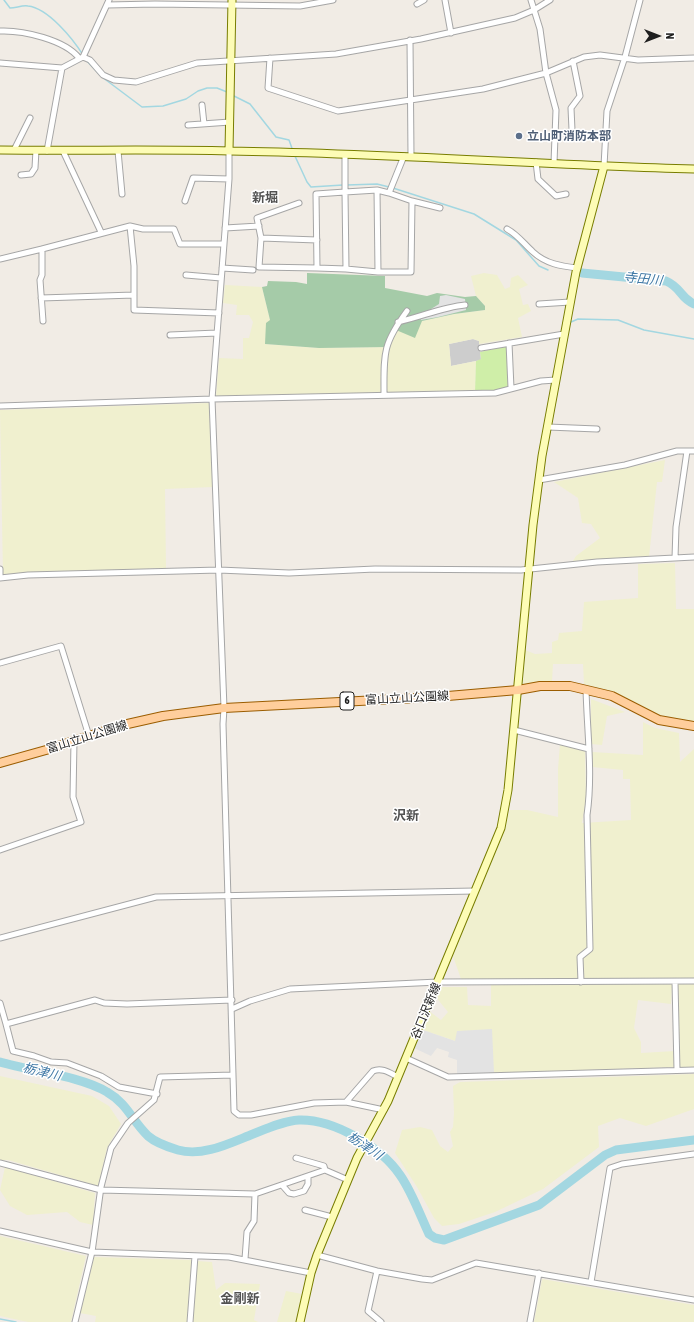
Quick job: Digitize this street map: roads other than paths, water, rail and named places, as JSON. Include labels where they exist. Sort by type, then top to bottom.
[{"type":"main road","name":"富山立山公園線","points":[[0,763],[123,725],[163,716],[224,708],[436,697],[558,685],[586,689],[612,696],[659,720],[694,726]]},
{"type":"street","points":[[0,63],[62,68],[81,58],[108,3],[232,3],[300,6],[333,0]]},
{"type":"street","points":[[417,4],[424,0]]},
{"type":"street","points":[[445,0],[451,33]]},
{"type":"street","points":[[531,0],[540,29],[546,72],[556,110],[554,163]]},
{"type":"street","points":[[0,31],[8,31],[45,38],[74,51],[81,58],[90,60],[103,75],[114,80],[136,82],[197,62],[336,54],[451,33],[515,18],[534,10],[550,0]]},
{"type":"street","points":[[604,166],[607,111],[625,58],[640,0]]},
{"type":"street","points":[[232,3],[229,179],[212,399],[224,708],[223,724],[234,1111],[239,1115],[251,1115],[314,1103],[346,1102],[384,1110]]},
{"type":"street","points":[[389,193],[408,156],[410,40]]},
{"type":"street","points":[[270,58],[268,88],[338,111],[483,89],[546,72],[584,57],[600,55],[638,60],[694,58]]},
{"type":"street","points":[[572,130],[571,108],[580,96],[573,61]]},
{"type":"street","points":[[47,151],[62,68]]},
{"type":"street","points":[[202,104],[204,124]]},
{"type":"street","points":[[14,150],[30,118]]},
{"type":"street","points":[[188,125],[230,122]]},
{"type":"street","points":[[0,150],[230,151],[345,154],[694,169]]},
{"type":"street","points":[[21,175],[31,174],[35,168],[36,150]]},
{"type":"street","points":[[63,151],[101,232]]},
{"type":"street","points":[[118,151],[122,194]]},
{"type":"street","points":[[345,154],[346,269]]},
{"type":"street","points":[[536,162],[538,179],[556,196],[566,194]]},
{"type":"street","name":"谷口沢新線","points":[[300,1322],[311,1273],[332,1217],[357,1158],[384,1110],[501,828],[505,810],[514,730],[539,480],[570,302],[604,166]]},
{"type":"street","points":[[185,201],[193,178],[229,179]]},
{"type":"street","points":[[377,190],[378,272]]},
{"type":"street","points":[[317,268],[316,194],[377,190],[440,208]]},
{"type":"street","points":[[299,203],[257,218],[260,238],[259,267],[411,272],[412,201]]},
{"type":"street","points":[[130,226],[134,266],[134,310],[219,313]]},
{"type":"street","points":[[0,259],[101,232],[130,226],[174,229],[180,244],[224,244]]},
{"type":"street","points":[[225,228],[259,226]]},
{"type":"street","points":[[507,229],[518,235],[532,251],[546,261],[578,268]]},
{"type":"street","points":[[260,238],[317,240]]},
{"type":"street","points":[[42,249],[42,275],[40,280],[43,321]]},
{"type":"street","points":[[222,268],[253,270]]},
{"type":"street","points":[[186,275],[221,278]]},
{"type":"street","points":[[41,298],[134,295]]},
{"type":"street","points":[[539,304],[570,302]]},
{"type":"street","points":[[398,322],[422,317],[453,306],[465,305]]},
{"type":"street","points":[[384,395],[384,357],[392,331],[407,311]]},
{"type":"street","points":[[170,335],[217,334]]},
{"type":"street","points":[[481,348],[564,334]]},
{"type":"street","points":[[509,343],[511,388]]},
{"type":"street","points":[[0,406],[212,399],[495,393],[541,381],[556,380]]},
{"type":"street","points":[[548,427],[597,429]]},
{"type":"street","points":[[539,480],[625,465],[678,451],[694,451]]},
{"type":"street","points":[[675,558],[676,527],[687,451]]},
{"type":"street","points":[[0,569],[0,578],[28,575],[219,570],[289,573],[368,569],[529,569],[597,562],[694,557]]},
{"type":"street","points":[[0,663],[61,646],[89,736]]},
{"type":"street","points":[[581,982],[580,957],[590,949],[587,815],[589,800],[590,748],[588,744],[586,689]]},
{"type":"street","points":[[514,730],[590,748]]},
{"type":"street","points":[[0,850],[81,822],[73,797],[74,741]]},
{"type":"street","points":[[0,938],[156,897],[474,891]]},
{"type":"street","points":[[232,1009],[250,1000],[290,989],[438,982],[694,982]]},
{"type":"street","points":[[675,982],[677,1070]]},
{"type":"street","points":[[6,1024],[95,1000],[104,1003],[127,1004],[232,1000]]},
{"type":"street","points":[[0,1003],[13,1051],[50,1062],[68,1063],[101,1076],[119,1087],[157,1094]]},
{"type":"street","points":[[406,1058],[448,1077],[694,1070]]},
{"type":"street","points":[[346,1102],[373,1071],[378,1069],[385,1070],[398,1077]]},
{"type":"street","points":[[75,1322],[92,1252],[101,1190],[111,1148],[128,1123],[154,1100],[157,1094],[160,1077],[233,1075]]},
{"type":"street","points":[[591,1282],[610,1168],[622,1164],[694,1154]]},
{"type":"street","points":[[296,1158],[324,1166],[325,1170],[348,1180]]},
{"type":"street","points":[[0,1163],[101,1190],[255,1194],[325,1170]]},
{"type":"street","points":[[282,1185],[289,1193],[300,1193],[304,1191],[308,1184],[308,1176]]},
{"type":"street","points":[[245,1259],[247,1232],[254,1221],[255,1194]]},
{"type":"street","points":[[305,1210],[332,1217]]},
{"type":"street","points":[[0,1231],[92,1252],[245,1259],[311,1273]]},
{"type":"street","points":[[317,1255],[377,1271],[432,1280],[476,1263],[694,1300]]},
{"type":"street","points":[[190,1322],[195,1256]]},
{"type":"street","points":[[377,1271],[368,1311],[382,1322]]},
{"type":"street","points":[[530,1322],[539,1273]]},
{"type":"waterway","points":[[4,0],[10,8],[28,6],[44,12],[59,25],[83,55]]},
{"type":"waterway","points":[[86,60],[100,75]]},
{"type":"waterway","points":[[102,77],[142,107],[163,106],[186,99],[198,91],[207,88],[217,88],[227,92]]},
{"type":"waterway","points":[[232,95],[250,104],[276,137],[289,140],[293,151]]},
{"type":"waterway","points":[[294,154],[307,182],[311,187],[343,185]]},
{"type":"waterway","points":[[347,185],[377,184],[389,187]]},
{"type":"waterway","points":[[393,188],[474,214],[516,240],[539,266],[548,270]]},
{"type":"waterway","name":"寺田川","points":[[582,273],[666,281],[694,304]]},
{"type":"waterway","points":[[571,322],[578,319],[618,320],[644,330],[694,339]]},
{"type":"waterway","name":"栃津川","points":[[0,1062],[70,1078],[96,1086],[120,1102],[148,1136],[162,1144],[187,1152],[197,1152],[216,1148],[276,1125],[288,1122],[299,1120],[327,1124],[356,1137],[381,1154],[400,1175],[416,1204],[429,1234],[435,1238],[444,1240],[539,1205],[605,1155],[616,1150],[694,1140]]},
{"type":"waterway","points":[[0,1319],[16,1322]]},
{"type":"place","name":"立山町消防本部","points":[[519,136]]},
{"type":"district","name":"新堀","points":[[265,198]]},
{"type":"district","name":"沢新","points":[[406,816]]},
{"type":"district","name":"金剛新","points":[[240,1299]]}]
